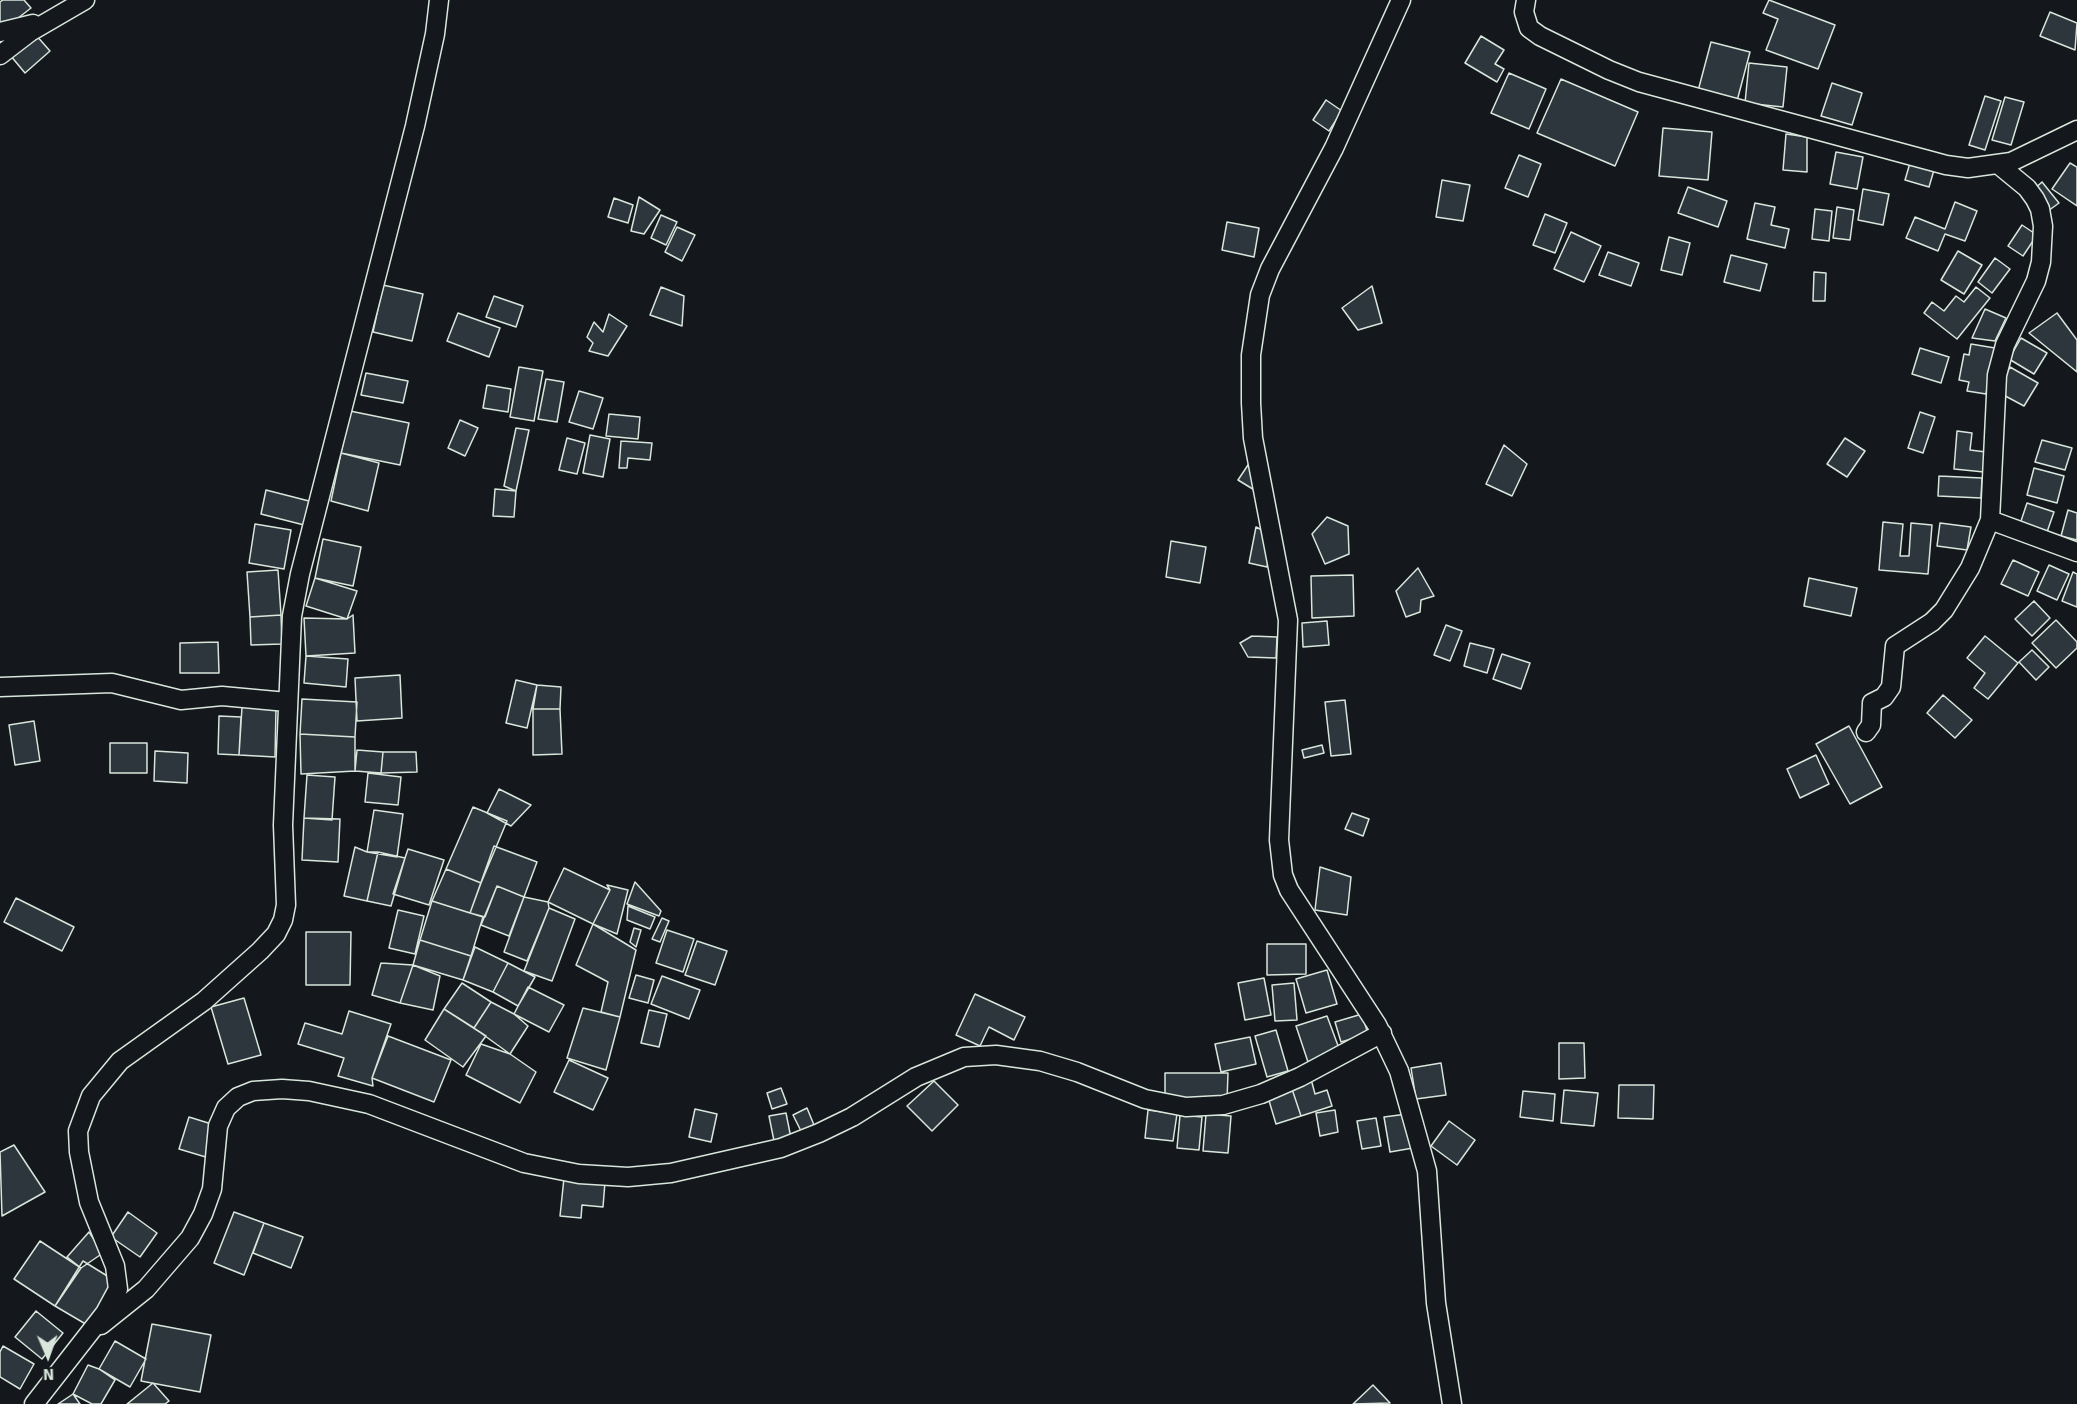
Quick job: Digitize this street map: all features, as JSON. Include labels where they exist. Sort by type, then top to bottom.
[{"type":"street","points":[[0,55],[59,14],[85,0]]},
{"type":"street","points":[[34,1404],[88,1335],[113,1300],[118,1289],[118,1277],[87,1192],[79,1152],[78,1131],[82,1115],[91,1096],[120,1061],[212,994],[260,951],[276,934],[283,920],[286,905],[283,825],[292,616],[300,574],[415,126],[440,0]]},
{"type":"street","points":[[1401,0],[1334,148],[1270,269],[1260,295],[1251,355],[1253,438],[1288,620],[1279,840],[1283,874],[1289,890],[1382,1033],[1399,1071],[1427,1171],[1436,1303],[1452,1404]]},
{"type":"street","points":[[1526,0],[1525,20],[1539,36],[1639,82],[1946,165],[1968,168],[1999,165],[2025,157],[2077,130]]},
{"type":"street","points":[[0,32],[18,29],[59,14]]},
{"type":"street","points":[[1866,732],[1871,723],[1872,703],[1884,697],[1891,687],[1895,646],[1932,622],[1944,610],[1970,568],[1990,520],[1997,375],[2006,345],[2036,281],[2041,262],[2043,226],[2040,208],[2035,199],[2027,188],[1999,165]]},
{"type":"street","points":[[1990,520],[2077,552]]},
{"type":"street","points":[[0,687],[112,683],[181,700],[222,696],[287,702]]},
{"type":"street","points":[[88,1335],[146,1289],[190,1238],[203,1214],[212,1189],[218,1126],[226,1108],[238,1097],[253,1090],[309,1091],[369,1104],[524,1164],[579,1174],[628,1177],[671,1173],[781,1148],[836,1125],[916,1077],[964,1057],[996,1055],[1040,1061],[1077,1072],[1144,1099],[1186,1107],[1223,1105],[1261,1094],[1300,1077],[1382,1033]]},
{"type":"building","points":[[24,0],[31,8],[4,29],[0,23],[0,2]]},
{"type":"building","points":[[1769,0],[1835,25],[1818,69],[1766,50],[1778,19],[1763,13]]},
{"type":"building","points":[[2050,12],[2077,23],[2075,50],[2040,36]]},
{"type":"building","points":[[35,34],[50,51],[25,73],[10,55]]},
{"type":"building","points":[[1481,36],[1504,50],[1495,64],[1504,69],[1497,82],[1465,63]]},
{"type":"building","points":[[1711,42],[1750,52],[1737,101],[1698,91]]},
{"type":"building","points":[[1749,63],[1787,67],[1783,107],[1745,103]]},
{"type":"building","points":[[1509,73],[1546,89],[1529,129],[1491,113]]},
{"type":"building","points":[[1561,79],[1638,112],[1615,166],[1537,133]]},
{"type":"building","points":[[1832,83],[1862,93],[1852,125],[1821,116]]},
{"type":"building","points":[[1985,96],[2001,101],[1985,150],[1969,145]]},
{"type":"building","points":[[2005,97],[2024,102],[2011,145],[1992,140]]},
{"type":"building","points":[[1326,100],[1342,111],[1329,131],[1313,120]]},
{"type":"building","points":[[1663,128],[1712,132],[1708,180],[1659,176]]},
{"type":"building","points":[[1786,134],[1807,137],[1807,172],[1783,170]]},
{"type":"building","points":[[1836,152],[1863,157],[1857,189],[1830,184]]},
{"type":"building","points":[[1519,155],[1541,164],[1528,197],[1505,188]]},
{"type":"building","points":[[1910,163],[1934,170],[1929,187],[1905,180]]},
{"type":"building","points":[[2070,163],[2077,167],[2077,206],[2052,189]]},
{"type":"building","points":[[1442,180],[1470,185],[1463,221],[1436,217]]},
{"type":"building","points":[[2042,182],[2059,203],[2048,211],[2032,191]]},
{"type":"building","points":[[1688,187],[1727,201],[1718,227],[1678,213]]},
{"type":"building","points":[[1863,189],[1889,194],[1883,225],[1858,220]]},
{"type":"building","points":[[639,197],[660,210],[644,234],[631,231]]},
{"type":"building","points":[[614,198],[633,205],[628,223],[608,217]]},
{"type":"building","points":[[1955,202],[1977,211],[1965,241],[1945,234],[1938,251],[1906,238],[1915,217],[1945,229]]},
{"type":"building","points":[[1755,203],[1775,207],[1771,225],[1789,229],[1785,248],[1747,239]]},
{"type":"building","points":[[1837,207],[1854,210],[1850,240],[1833,238]]},
{"type":"building","points":[[1815,209],[1832,211],[1829,241],[1812,239]]},
{"type":"building","points":[[1545,214],[1567,223],[1555,253],[1533,245]]},
{"type":"building","points":[[661,215],[677,222],[666,245],[651,238]]},
{"type":"building","points":[[1227,222],[1259,228],[1254,257],[1222,250]]},
{"type":"building","points":[[2022,225],[2037,235],[2023,256],[2008,246]]},
{"type":"building","points":[[677,227],[695,235],[682,261],[665,252]]},
{"type":"building","points":[[1571,232],[1601,246],[1584,282],[1554,269]]},
{"type":"building","points":[[1669,237],[1690,243],[1682,275],[1661,270]]},
{"type":"building","points":[[1958,251],[1982,265],[1964,294],[1941,280]]},
{"type":"building","points":[[1608,252],[1639,263],[1631,286],[1599,275]]},
{"type":"building","points":[[1731,255],[1767,264],[1760,291],[1724,282]]},
{"type":"building","points":[[1995,258],[2010,269],[1992,293],[1978,282]]},
{"type":"building","points":[[1814,272],[1826,273],[1825,301],[1813,301]]},
{"type":"building","points":[[383,285],[423,294],[412,341],[373,332]]},
{"type":"building","points":[[1372,286],[1382,323],[1358,330],[1342,308]]},
{"type":"building","points":[[661,287],[684,296],[682,326],[650,315]]},
{"type":"building","points":[[1976,287],[1990,298],[1957,339],[1924,313],[1932,302],[1944,311],[1956,296],[1964,302]]},
{"type":"building","points":[[494,296],[523,306],[516,327],[486,317]]},
{"type":"building","points":[[1985,309],[2006,318],[1995,341],[1972,338]]},
{"type":"building","points":[[458,313],[500,328],[489,357],[447,341]]},
{"type":"building","points":[[2057,313],[2077,340],[2077,372],[2029,333]]},
{"type":"building","points":[[609,314],[627,326],[608,356],[589,351],[593,343],[587,337],[594,322],[603,332]]},
{"type":"building","points":[[2021,338],[2047,353],[2034,374],[2009,359]]},
{"type":"building","points":[[1971,344],[1995,348],[1986,394],[1967,391],[1969,382],[1959,380],[1964,354],[1969,355]]},
{"type":"building","points":[[1920,348],[1949,357],[1941,383],[1912,374]]},
{"type":"building","points":[[519,367],[543,371],[534,421],[510,417]]},
{"type":"building","points":[[2010,367],[2038,383],[2024,406],[1996,391]]},
{"type":"building","points":[[366,373],[408,381],[403,403],[361,395]]},
{"type":"building","points":[[546,379],[564,382],[557,422],[538,419]]},
{"type":"building","points":[[487,385],[511,389],[508,412],[483,408]]},
{"type":"building","points":[[579,391],[603,398],[593,429],[569,422]]},
{"type":"building","points":[[350,411],[409,423],[400,465],[341,453]]},
{"type":"building","points":[[1920,412],[1935,417],[1923,453],[1908,448]]},
{"type":"building","points":[[609,414],[640,417],[638,439],[606,436]]},
{"type":"building","points":[[460,420],[478,428],[465,456],[448,448]]},
{"type":"building","points":[[516,428],[529,430],[516,491],[504,486]]},
{"type":"building","points":[[1957,431],[1972,433],[1970,450],[1986,452],[1984,472],[1954,469]]},
{"type":"building","points":[[590,435],[610,439],[603,477],[583,473]]},
{"type":"building","points":[[567,438],[585,443],[577,474],[559,470]]},
{"type":"building","points":[[1845,438],[1865,451],[1847,477],[1827,464]]},
{"type":"building","points":[[2042,440],[2072,448],[2065,470],[2035,462]]},
{"type":"building","points":[[621,441],[652,443],[650,460],[628,458],[627,468],[619,468]]},
{"type":"building","points":[[1504,445],[1527,464],[1512,496],[1486,484]]},
{"type":"building","points":[[341,453],[379,463],[368,511],[331,501]]},
{"type":"building","points":[[1248,465],[1253,474],[1256,491],[1238,480]]},
{"type":"building","points":[[2034,468],[2064,476],[2057,503],[2027,495]]},
{"type":"building","points":[[1939,476],[1982,478],[1981,498],[1938,496]]},
{"type":"building","points":[[495,489],[516,491],[514,517],[493,516]]},
{"type":"building","points":[[266,490],[309,501],[304,525],[261,514]]},
{"type":"building","points":[[2027,503],[2054,512],[2047,532],[2020,524]]},
{"type":"building","points":[[2068,510],[2077,513],[2077,540],[2061,536]]},
{"type":"building","points":[[1327,517],[1348,526],[1349,554],[1325,564],[1312,534]]},
{"type":"building","points":[[1883,522],[1903,524],[1900,556],[1909,556],[1911,523],[1932,525],[1928,574],[1879,570]]},
{"type":"building","points":[[1940,523],[1971,527],[1967,550],[1937,546]]},
{"type":"building","points":[[255,524],[291,530],[284,569],[249,563]]},
{"type":"building","points":[[1256,527],[1264,531],[1271,547],[1267,567],[1249,563]]},
{"type":"building","points":[[323,539],[361,547],[353,586],[315,578]]},
{"type":"building","points":[[1171,541],[1206,547],[1200,583],[1166,577]]},
{"type":"building","points":[[2013,560],[2039,572],[2028,596],[2001,584]]},
{"type":"building","points":[[2049,565],[2069,574],[2057,600],[2037,591]]},
{"type":"building","points":[[1418,568],[1434,596],[1421,600],[1420,612],[1406,617],[1396,591]]},
{"type":"building","points":[[278,570],[281,615],[250,617],[247,572]]},
{"type":"building","points":[[2073,572],[2077,574],[2077,607],[2062,601]]},
{"type":"building","points":[[1353,575],[1354,616],[1312,618],[1311,576]]},
{"type":"building","points":[[315,578],[357,591],[347,619],[306,606]]},
{"type":"building","points":[[1809,578],[1857,588],[1851,616],[1804,606]]},
{"type":"building","points":[[2034,601],[2050,618],[2032,636],[2015,619]]},
{"type":"building","points":[[281,615],[282,644],[251,645],[250,617]]},
{"type":"building","points":[[353,615],[355,653],[306,656],[304,618],[347,619]]},
{"type":"building","points":[[2056,620],[2077,642],[2077,648],[2056,668],[2032,643]]},
{"type":"building","points":[[1327,621],[1329,645],[1303,647],[1302,623]]},
{"type":"building","points":[[1446,625],[1462,631],[1450,661],[1434,655]]},
{"type":"building","points":[[1252,636],[1277,637],[1276,658],[1248,657],[1240,643]]},
{"type":"building","points":[[1985,636],[2018,663],[1988,699],[1974,688],[1985,673],[1967,658]]},
{"type":"building","points":[[218,642],[219,673],[180,673],[180,643]]},
{"type":"building","points":[[1470,643],[1494,649],[1487,673],[1464,666]]},
{"type":"building","points":[[2032,650],[2049,667],[2036,680],[2019,662]]},
{"type":"building","points":[[1502,654],[1530,663],[1521,689],[1493,679]]},
{"type":"building","points":[[306,656],[348,659],[346,687],[304,683]]},
{"type":"building","points":[[400,675],[402,718],[357,721],[355,678]]},
{"type":"building","points":[[516,680],[537,685],[527,728],[506,723]]},
{"type":"building","points":[[537,685],[561,687],[560,709],[533,709]]},
{"type":"building","points":[[1943,695],[1972,720],[1955,738],[1927,713]]},
{"type":"building","points":[[302,699],[357,702],[355,737],[300,734]]},
{"type":"building","points":[[1345,700],[1351,754],[1331,756],[1325,702]]},
{"type":"building","points":[[242,707],[276,708],[275,757],[239,755]]},
{"type":"building","points":[[533,709],[560,709],[562,754],[533,755]]},
{"type":"building","points":[[219,716],[241,717],[239,755],[218,754]]},
{"type":"building","points":[[34,721],[40,761],[15,765],[9,725]]},
{"type":"building","points":[[1849,726],[1882,787],[1850,804],[1816,744]]},
{"type":"building","points":[[300,734],[355,737],[355,771],[301,774]]},
{"type":"building","points":[[110,743],[147,743],[147,773],[110,773]]},
{"type":"building","points":[[1322,745],[1324,753],[1304,758],[1302,750]]},
{"type":"building","points":[[357,750],[383,752],[381,773],[355,771]]},
{"type":"building","points":[[155,751],[188,753],[187,783],[154,781]]},
{"type":"building","points":[[383,752],[416,752],[417,772],[381,773]]},
{"type":"building","points":[[1816,755],[1829,784],[1800,798],[1787,769]]},
{"type":"building","points":[[368,773],[401,777],[398,805],[365,802]]},
{"type":"building","points":[[307,775],[335,777],[332,820],[304,818]]},
{"type":"building","points":[[499,789],[531,805],[511,826],[487,813]]},
{"type":"building","points":[[473,807],[507,821],[481,883],[446,869]]},
{"type":"building","points":[[374,810],[403,814],[397,857],[367,852]]},
{"type":"building","points":[[1352,813],[1369,819],[1363,836],[1345,829]]},
{"type":"building","points":[[304,818],[340,819],[338,862],[302,860]]},
{"type":"building","points":[[494,846],[537,862],[524,897],[497,886],[485,917],[470,913]]},
{"type":"building","points":[[355,847],[367,852],[378,852],[367,901],[344,896]]},
{"type":"building","points":[[408,849],[444,860],[429,905],[393,894]]},
{"type":"building","points":[[378,852],[405,858],[391,906],[367,901]]},
{"type":"building","points":[[1320,867],[1351,877],[1347,915],[1315,910]]},
{"type":"building","points":[[564,868],[610,890],[593,924],[548,902]]},
{"type":"building","points":[[446,869],[481,883],[470,913],[432,901]]},
{"type":"building","points":[[635,882],[661,911],[659,916],[627,904]]},
{"type":"building","points":[[607,885],[628,890],[617,934],[593,924],[610,890]]},
{"type":"building","points":[[497,886],[524,897],[509,936],[481,925]]},
{"type":"building","points":[[524,897],[548,902],[549,908],[527,961],[504,952]]},
{"type":"building","points":[[16,898],[74,927],[62,951],[4,922]]},
{"type":"building","points":[[432,901],[483,917],[471,956],[420,940]]},
{"type":"building","points":[[628,906],[655,917],[650,929],[627,920]]},
{"type":"building","points":[[549,908],[575,919],[552,981],[524,971]]},
{"type":"building","points":[[398,910],[424,916],[415,954],[389,948]]},
{"type":"building","points":[[662,918],[669,921],[660,942],[652,939]]},
{"type":"building","points":[[593,924],[636,950],[620,1017],[601,1012],[608,982],[576,965]]},
{"type":"building","points":[[634,928],[641,930],[636,947],[630,942]]},
{"type":"building","points":[[667,930],[694,939],[683,972],[656,963]]},
{"type":"building","points":[[306,932],[351,932],[350,985],[306,985]]},
{"type":"building","points":[[420,940],[471,956],[463,980],[413,965]]},
{"type":"building","points":[[697,941],[727,951],[715,985],[685,975]]},
{"type":"building","points":[[1267,944],[1306,944],[1306,974],[1267,975]]},
{"type":"building","points":[[475,947],[508,963],[493,992],[463,980]]},
{"type":"building","points":[[381,963],[413,965],[400,1003],[372,995]]},
{"type":"building","points":[[508,963],[535,977],[518,1006],[493,992]]},
{"type":"building","points":[[413,965],[440,976],[433,1010],[400,1003]]},
{"type":"building","points":[[1327,970],[1337,1004],[1306,1013],[1296,979]]},
{"type":"building","points":[[636,975],[654,980],[648,1003],[629,998]]},
{"type":"building","points":[[662,976],[700,990],[689,1019],[651,1004]]},
{"type":"building","points":[[1264,978],[1271,1015],[1245,1020],[1238,983]]},
{"type":"building","points":[[462,983],[491,1002],[474,1028],[444,1009]]},
{"type":"building","points":[[1294,983],[1297,1020],[1275,1021],[1272,985]]},
{"type":"building","points":[[528,987],[564,1005],[549,1032],[514,1014]]},
{"type":"building","points":[[975,994],[1025,1017],[1014,1040],[989,1027],[980,1046],[956,1035]]},
{"type":"building","points":[[244,998],[261,1055],[228,1064],[211,1007]]},
{"type":"building","points":[[491,1002],[514,1014],[528,1026],[510,1054],[474,1028]]},
{"type":"building","points":[[583,1008],[620,1017],[606,1070],[567,1058]]},
{"type":"building","points":[[444,1009],[486,1036],[463,1067],[425,1040]]},
{"type":"building","points":[[649,1010],[667,1014],[659,1047],[641,1043]]},
{"type":"building","points":[[349,1011],[391,1024],[372,1078],[373,1086],[338,1076],[344,1058],[298,1044],[305,1023],[342,1034]]},
{"type":"building","points":[[1362,1014],[1368,1034],[1341,1042],[1335,1022]]},
{"type":"building","points":[[1327,1016],[1340,1051],[1308,1062],[1296,1026]]},
{"type":"building","points":[[1276,1030],[1288,1071],[1267,1077],[1255,1036]]},
{"type":"building","points":[[388,1036],[451,1060],[434,1102],[372,1078]]},
{"type":"building","points":[[1250,1037],[1256,1064],[1221,1072],[1215,1044]]},
{"type":"building","points":[[1559,1043],[1584,1043],[1585,1078],[1559,1079]]},
{"type":"building","points":[[481,1044],[510,1054],[536,1072],[520,1103],[466,1075]]},
{"type":"building","points":[[569,1060],[608,1078],[593,1110],[554,1092]]},
{"type":"building","points":[[1441,1063],[1446,1095],[1416,1099],[1411,1068]]},
{"type":"building","points":[[1165,1073],[1228,1073],[1227,1100],[1165,1099]]},
{"type":"building","points":[[1311,1079],[1315,1094],[1327,1090],[1332,1106],[1301,1116],[1291,1086]]},
{"type":"building","points":[[934,1081],[958,1105],[932,1131],[907,1106]]},
{"type":"building","points":[[1619,1085],[1654,1085],[1653,1119],[1618,1118]]},
{"type":"building","points":[[1291,1086],[1301,1116],[1276,1124],[1267,1094]]},
{"type":"building","points":[[781,1088],[787,1104],[772,1109],[767,1093]]},
{"type":"building","points":[[1564,1090],[1598,1093],[1594,1126],[1561,1123]]},
{"type":"building","points":[[1523,1091],[1555,1094],[1553,1121],[1520,1117]]},
{"type":"building","points":[[807,1108],[814,1125],[801,1131],[793,1115]]},
{"type":"building","points":[[695,1109],[717,1114],[711,1142],[689,1137]]},
{"type":"building","points":[[1148,1110],[1177,1114],[1173,1141],[1145,1138]]},
{"type":"building","points":[[1335,1110],[1338,1132],[1320,1136],[1316,1113]]},
{"type":"building","points":[[786,1113],[791,1138],[774,1141],[769,1116]]},
{"type":"building","points":[[1206,1114],[1231,1116],[1228,1153],[1203,1151]]},
{"type":"building","points":[[1407,1114],[1413,1148],[1390,1152],[1384,1117]]},
{"type":"building","points":[[1180,1115],[1202,1117],[1199,1150],[1177,1148]]},
{"type":"building","points":[[189,1117],[218,1126],[209,1158],[179,1149]]},
{"type":"building","points":[[1376,1118],[1381,1146],[1362,1149],[1357,1121]]},
{"type":"building","points":[[1449,1121],[1475,1140],[1457,1165],[1431,1146]]},
{"type":"building","points":[[14,1145],[45,1192],[2,1216],[0,1152]]},
{"type":"building","points":[[564,1178],[605,1182],[603,1207],[582,1205],[581,1218],[560,1216]]},
{"type":"building","points":[[128,1212],[157,1233],[140,1257],[111,1237]]},
{"type":"building","points":[[234,1212],[264,1223],[244,1275],[214,1263]]},
{"type":"building","points":[[264,1223],[303,1237],[291,1268],[253,1253]]},
{"type":"building","points":[[89,1232],[103,1253],[81,1268],[67,1257]]},
{"type":"building","points":[[40,1241],[81,1268],[55,1306],[14,1279]]},
{"type":"building","points":[[83,1261],[117,1282],[89,1326],[55,1306]]},
{"type":"building","points":[[36,1311],[63,1333],[42,1359],[15,1337]]},
{"type":"building","points":[[152,1324],[211,1335],[200,1392],[141,1381]]},
{"type":"building","points":[[115,1341],[146,1359],[130,1387],[99,1369]]},
{"type":"building","points":[[3,1346],[34,1364],[20,1389],[0,1377],[0,1352]]},
{"type":"building","points":[[88,1365],[99,1369],[115,1380],[101,1404],[92,1404],[73,1394]]},
{"type":"building","points":[[153,1383],[169,1401],[165,1404],[127,1404]]},
{"type":"building","points":[[1373,1385],[1390,1403],[1353,1404]]},
{"type":"building","points":[[73,1394],[80,1404],[58,1404]]}]
